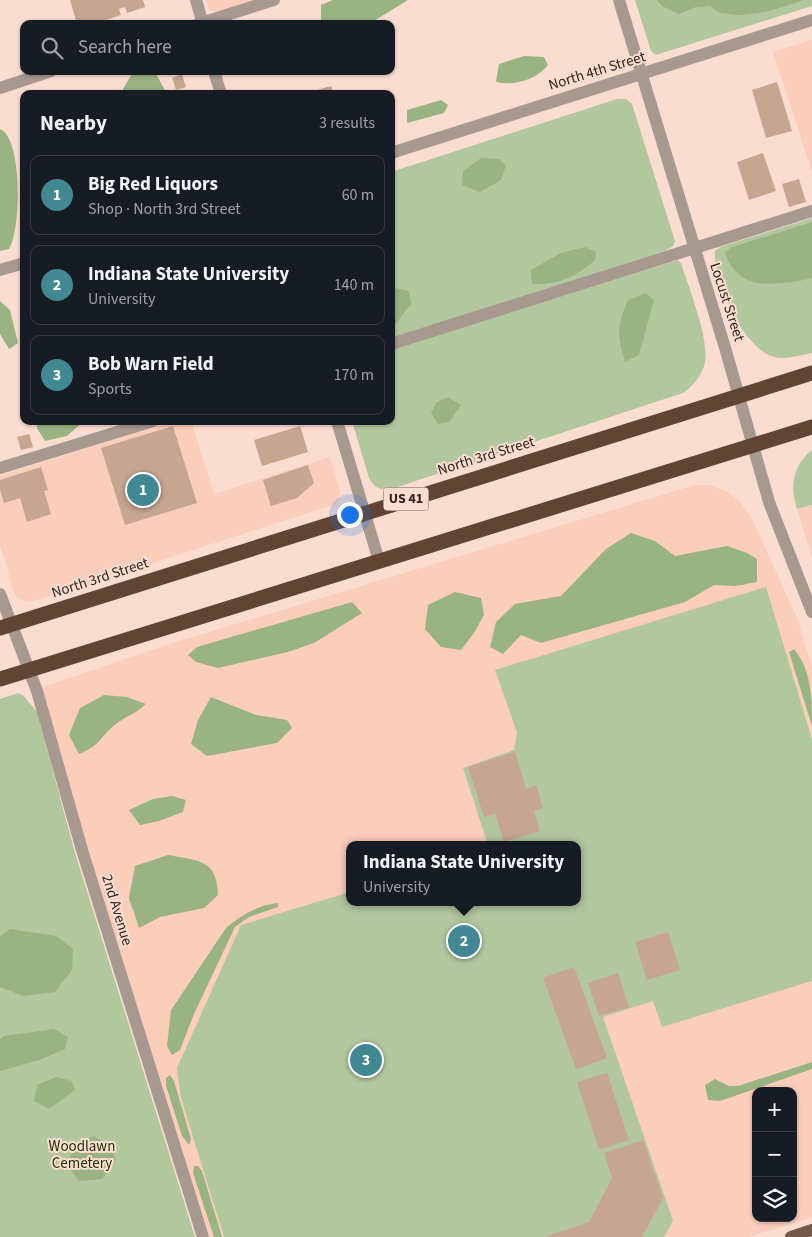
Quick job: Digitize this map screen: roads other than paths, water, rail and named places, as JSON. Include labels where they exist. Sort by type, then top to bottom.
[{"type":"highway","name":"North 3rd Street","points":[[6,626],[364,512],[812,373]]},
{"type":"highway","points":[[0,680],[812,428]]},
{"type":"main road","points":[[791,1237],[812,1230]]},
{"type":"street","points":[[196,0],[200,20]]},
{"type":"street","points":[[211,20],[274,0]]},
{"type":"street","name":"Locust Street","points":[[619,0],[769,502],[812,612]]},
{"type":"street","name":"North 4th Street","points":[[395,152],[812,20]]},
{"type":"street","points":[[0,88],[40,75]]},
{"type":"street","points":[[215,75],[220,90]]},
{"type":"street","points":[[395,343],[812,211]]},
{"type":"street","points":[[0,270],[20,264]]},
{"type":"street","points":[[0,468],[140,425]]},
{"type":"street","points":[[338,425],[379,561]]},
{"type":"street","name":"2nd Avenue","points":[[0,594],[6,626],[29,670],[37,691],[82,850],[203,1237]]},
{"type":"place","name":"Big Red Liquors","points":[[143,490]]},
{"type":"place","name":"Indiana State University","points":[[464,941]]},
{"type":"place","name":"Bob Warn Field","points":[[366,1060]]},
{"type":"park label","name":"Woodlawn Cemetery","points":[[82,1154]]}]
